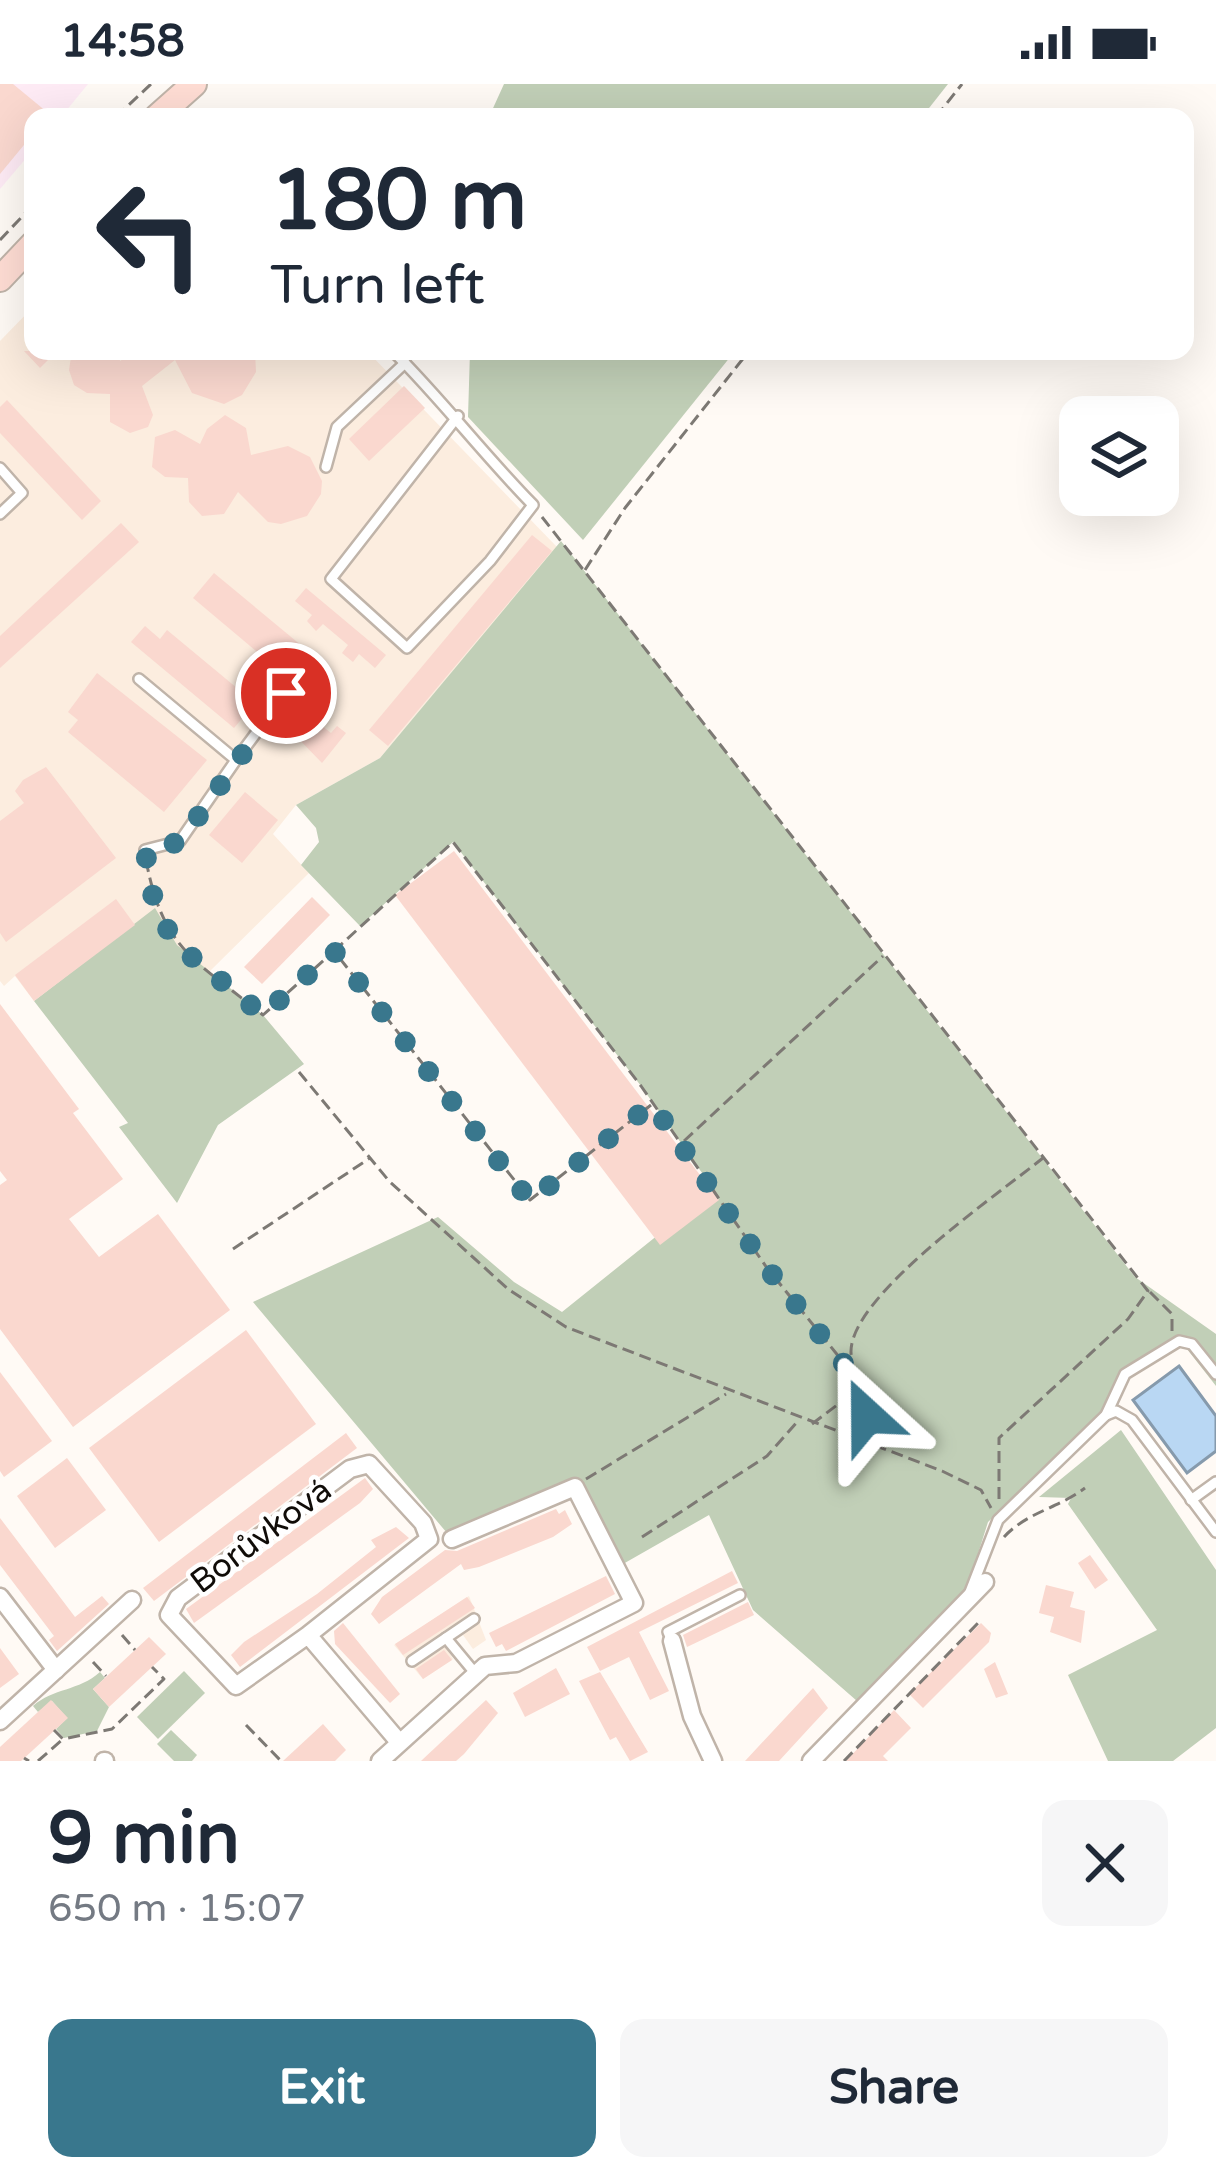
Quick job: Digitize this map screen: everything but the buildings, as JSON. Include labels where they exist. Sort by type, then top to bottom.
[{"type":"street","points":[[168,108],[194,84]]},
{"type":"street","points":[[0,279],[24,254]]},
{"type":"street","name":"Borůvková","points":[[369,1464],[425,1526],[428,1542],[308,1635],[236,1686],[178,1628],[169,1611],[178,1598],[319,1492],[356,1465],[369,1464]]},
{"type":"street","points":[[380,1761],[480,1670],[516,1663],[634,1603],[574,1487],[452,1539]]},
{"type":"street","points":[[811,1761],[986,1582]]},
{"type":"street","points":[[0,1597],[56,1670]]},
{"type":"street","points":[[0,1721],[132,1600]]},
{"type":"street","points":[[308,1635],[399,1742]]},
{"type":"street","points":[[672,1641],[692,1716],[713,1761]]},
{"type":"lane","points":[[402,360],[458,416],[471,441],[533,505],[490,561],[407,648],[331,579],[458,416]]},
{"type":"lane","points":[[326,467],[337,427],[405,363]]},
{"type":"lane","points":[[0,468],[22,493],[0,514]]},
{"type":"lane","points":[[145,850],[180,842],[310,660]]},
{"type":"lane","points":[[139,679],[236,760]]},
{"type":"lane","points":[[967,1601],[998,1520],[1106,1415],[1125,1374],[1170,1342],[1192,1344],[1216,1374]]},
{"type":"lane","points":[[1106,1415],[1116,1411],[1132,1420],[1216,1532]]},
{"type":"lane","points":[[1191,1500],[1216,1482]]},
{"type":"lane","points":[[672,1641],[668,1632],[740,1594]]},
{"type":"lane","points":[[412,1661],[474,1619]]},
{"type":"lane","points":[[446,1638],[480,1670]]},
{"type":"path","points":[[126,108],[151,84]]},
{"type":"path","points":[[942,108],[962,84]]},
{"type":"path","points":[[0,240],[24,215]]},
{"type":"path","points":[[585,571],[625,508],[742,360]]},
{"type":"path","points":[[533,505],[1042,1158],[1148,1291],[1172,1314],[1170,1342]]},
{"type":"path","points":[[145,850],[155,908],[177,945],[263,1015],[453,842],[682,1142],[767,1268],[856,1379]]},
{"type":"path","points":[[334,951],[530,1201],[652,1104]]},
{"type":"path","points":[[682,1142],[885,955]]},
{"type":"path","points":[[299,1072],[370,1158],[527,1302],[566,1327],[981,1490],[998,1520]]},
{"type":"path","points":[[233,1250],[370,1158]]},
{"type":"path","points":[[869,1445],[851,1352],[855,1323],[881,1291],[1042,1158]]},
{"type":"path","points":[[998,1520],[999,1438],[1128,1319],[1148,1291]]},
{"type":"path","points":[[812,1424],[859,1389]]},
{"type":"path","points":[[574,1487],[619,1454],[730,1392]]},
{"type":"path","points":[[642,1537],[766,1456],[800,1420]]},
{"type":"path","points":[[996,1550],[1016,1524],[1067,1504],[1085,1488]]},
{"type":"path","points":[[844,1761],[980,1621]]},
{"type":"path","points":[[122,1636],[135,1650]]},
{"type":"path","points":[[93,1662],[106,1676]]},
{"type":"path","points":[[38,1761],[63,1739],[112,1729],[164,1679],[152,1667]]},
{"type":"path","points":[[246,1724],[281,1761]]},
{"type":"path","points":[[54,1730],[63,1739]]},
{"type":"shaded area","points":[[0,84],[88,84],[68,108],[24,108],[24,161],[0,189]]},
{"type":"shaded area","points":[[24,316],[24,360],[376,360],[557,547],[380,758],[296,805],[273,834],[309,873],[207,974],[177,945],[155,909],[34,1001],[15,976],[4,986],[0,981],[0,341]]},
{"type":"shaded area","points":[[469,1596],[486,1640],[473,1649],[463,1635],[446,1647],[453,1659],[423,1679],[394,1645]]},
{"type":"green space","points":[[504,84],[948,84],[929,108],[493,108]]},
{"type":"green space","points":[[470,360],[728,360],[583,540],[468,417]]},
{"type":"green space","points":[[561,541],[1135,1277],[1216,1334],[1216,1386],[1187,1349],[1170,1342],[1125,1374],[1101,1414],[988,1522],[965,1595],[857,1701],[753,1610],[709,1515],[616,1568],[574,1488],[452,1539],[253,1302],[438,1217],[514,1282],[562,1312],[714,1190],[641,1086],[453,842],[360,926],[301,865],[319,842],[316,828],[296,805],[380,758]]},
{"type":"green space","points":[[155,908],[177,945],[263,1015],[304,1064],[218,1125],[177,1203],[119,1127],[128,1123],[34,1001]]},
{"type":"green space","points":[[1121,1430],[1216,1570],[1216,1728],[1173,1761],[1108,1761],[1068,1675],[1157,1630],[1068,1504],[1071,1498],[1039,1497]]},
{"type":"green space","points":[[184,1671],[205,1693],[158,1739],[137,1717]]},
{"type":"green space","points":[[100,1672],[105,1678],[93,1689],[109,1707],[97,1731],[64,1738],[56,1729],[67,1718],[52,1701],[38,1712],[33,1706]]},
{"type":"green space","points":[[171,1730],[197,1755],[192,1761],[174,1761],[157,1744]]},
{"type":"water","points":[[1179,1366],[1216,1416],[1216,1451],[1187,1473],[1133,1400]]},
{"type":"route","points":[[286,693],[180,842],[145,850],[155,908],[177,945],[263,1015],[334,951],[530,1201],[652,1104],[767,1268],[856,1379],[867,1416]]}]
